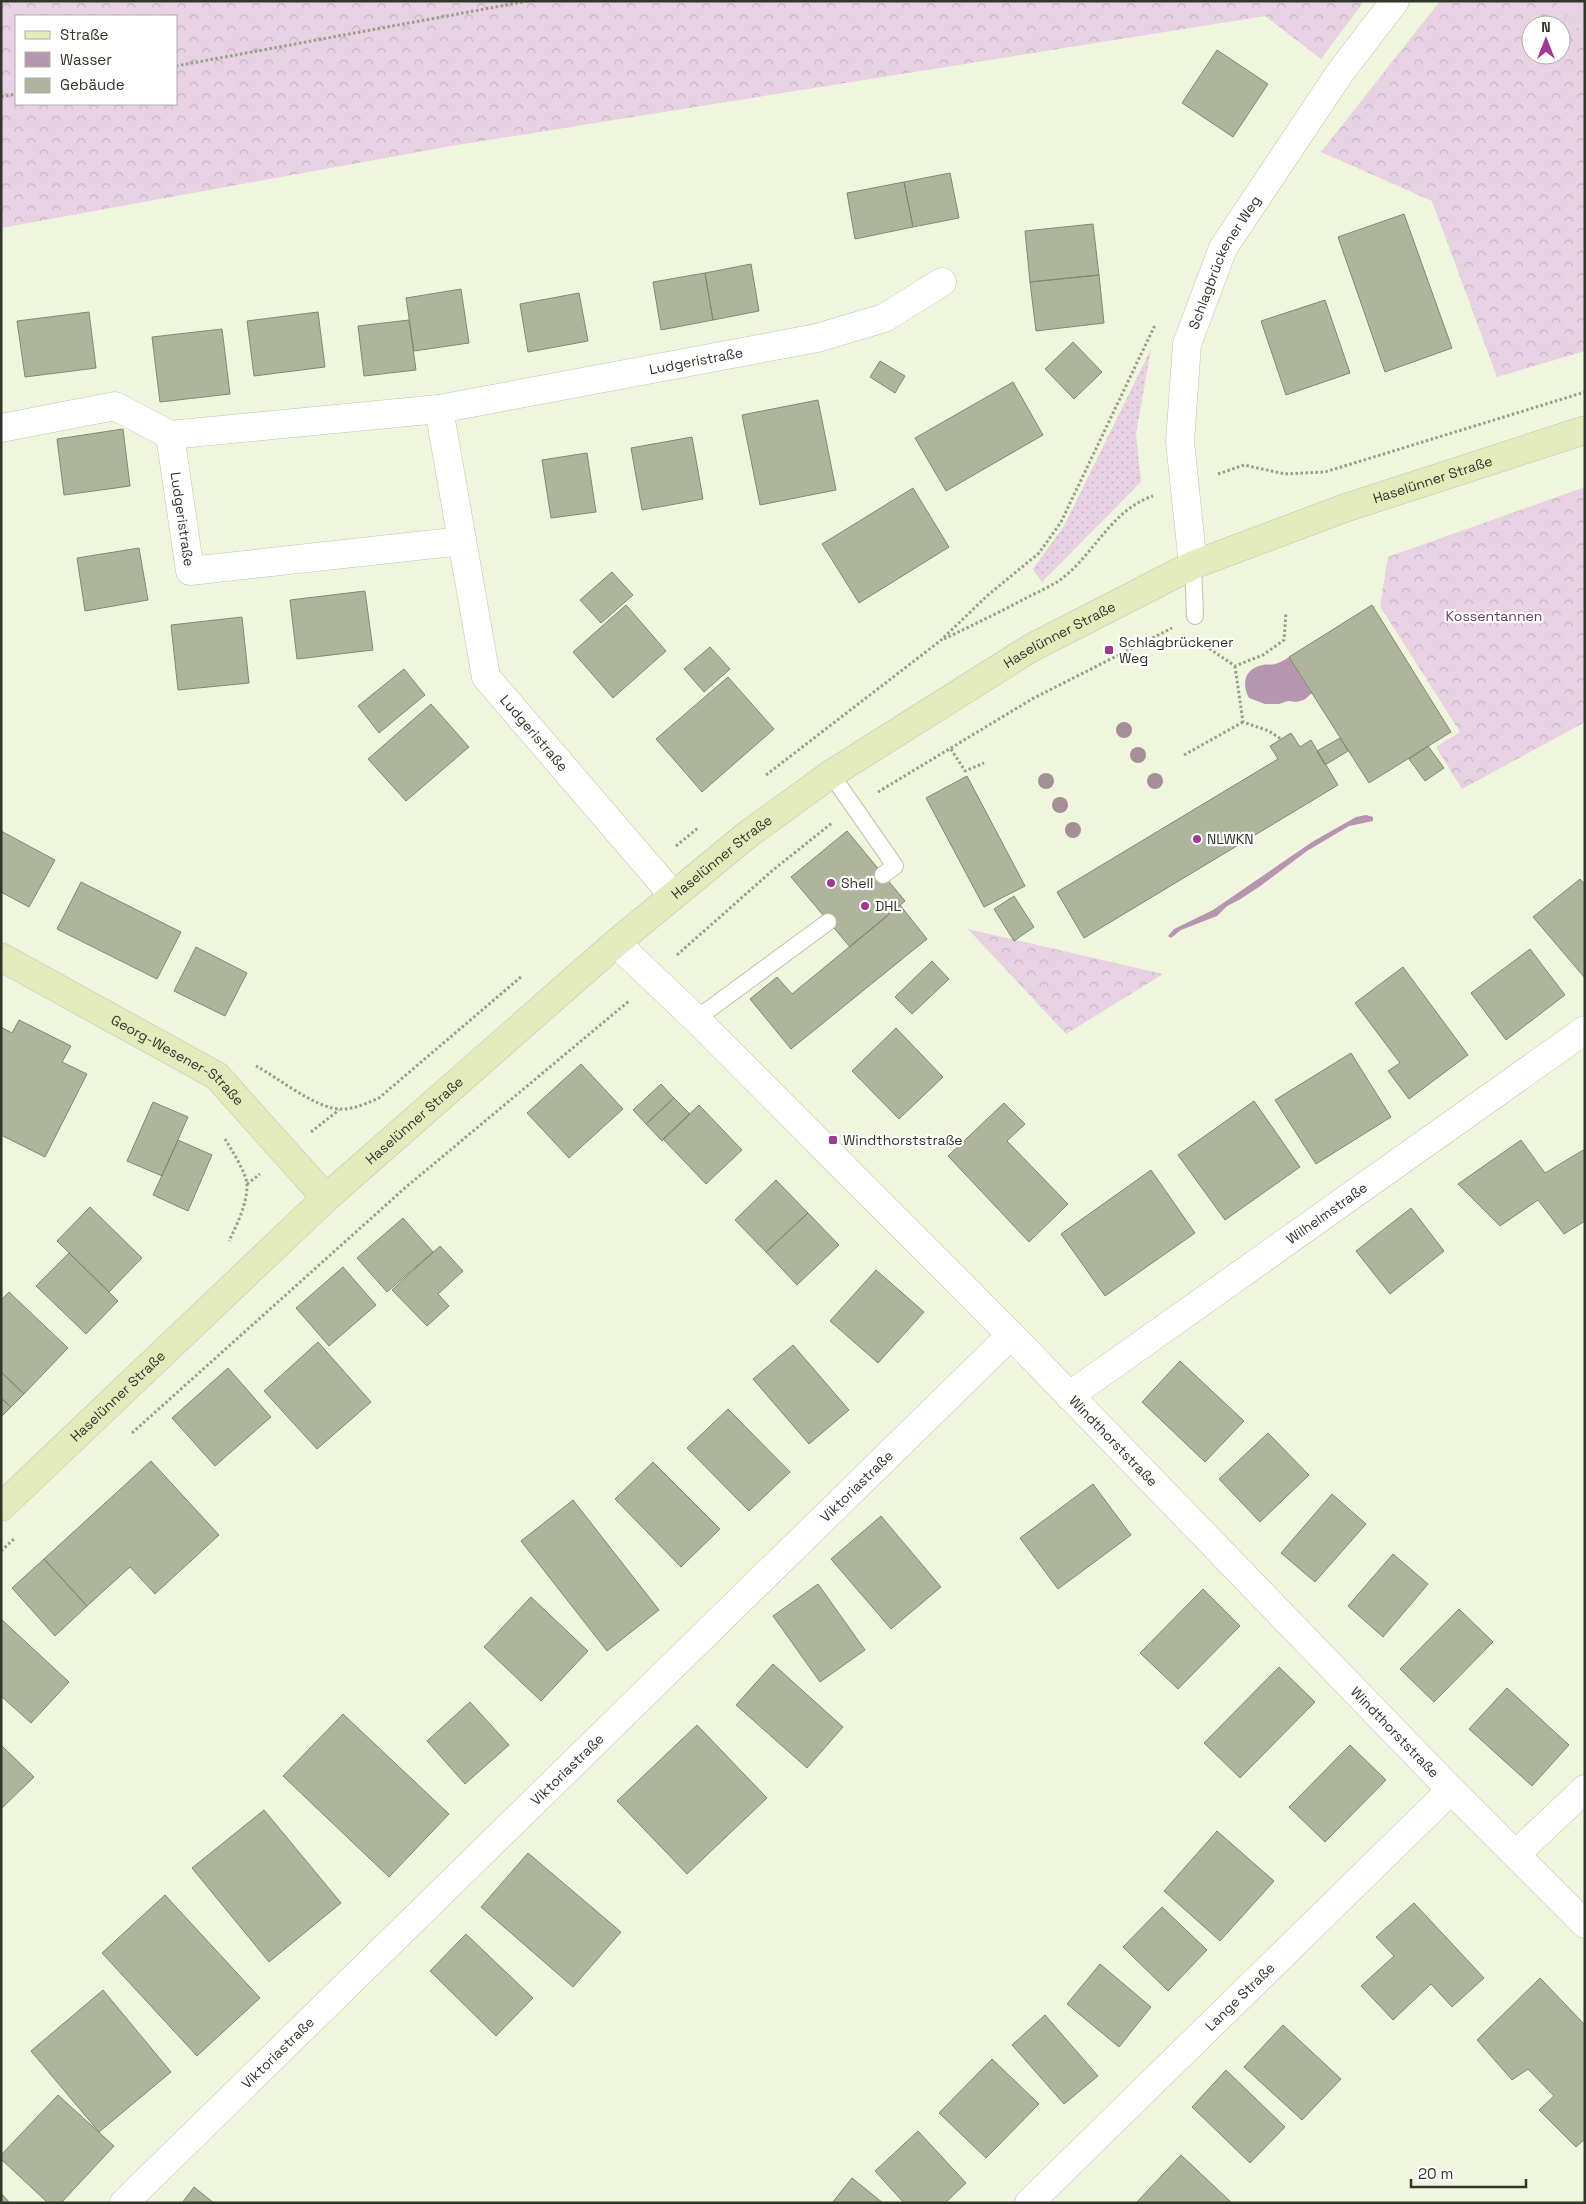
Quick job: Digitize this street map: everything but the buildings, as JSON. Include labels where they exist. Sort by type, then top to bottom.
[{"type":"street","name":"Schlagbrückener Weg","points":[[1193,565],[1180,442],[1186,344],[1223,248],[1339,74],[1395,1]]},
{"type":"street","name":"Ludgeristraße","points":[[462,541],[190,571],[170,435],[440,409],[817,338],[884,318],[942,282]]},
{"type":"street","points":[[1,428],[115,406],[170,435]]},
{"type":"street","name":"Ludgeristraße","points":[[440,409],[486,677],[673,895]]},
{"type":"street","name":"Haselünner Straße","points":[[1,1507],[326,1198],[673,895],[747,835],[830,774],[1031,648],[1193,565],[1345,508],[1585,430]]},
{"type":"street","name":"Windthorststraße","points":[[616,943],[696,1019],[1011,1335],[1451,1790],[1585,1924]]},
{"type":"street","name":"Georg-Wesener-Straße","points":[[1,957],[217,1076],[326,1198]]},
{"type":"street","name":"Wilhelmstraße","points":[[1069,1396],[1585,1030]]},
{"type":"street","name":"Viktoriastraße","points":[[124,2203],[1011,1335]]},
{"type":"street","points":[[1516,1854],[1585,1789]]},
{"type":"street","name":"Lange Straße","points":[[1029,2203],[1451,1790]]},
{"type":"lane","points":[[1193,565],[1195,616]]},
{"type":"lane","points":[[830,774],[894,866],[883,875]]},
{"type":"lane","points":[[696,1019],[828,922]]},
{"type":"path","points":[[178,66],[528,1]]},
{"type":"path","points":[[1,97],[15,94]]},
{"type":"path","points":[[1158,319],[1061,522],[1039,553],[988,594],[940,641],[994,616],[1060,580],[1094,546],[1122,513],[1143,499],[1244,465],[1285,474],[1326,472],[1585,392]]},
{"type":"path","points":[[1235,666],[1263,655],[1284,640],[1286,612]]},
{"type":"path","points":[[126,1438],[406,1187],[618,1010],[699,934],[773,870],[852,806],[951,749],[1032,699],[1195,616]]},
{"type":"path","points":[[1201,643],[1235,666],[1243,722]]},
{"type":"path","points":[[1184,754],[1243,722],[1269,731],[1281,739]]},
{"type":"path","points":[[951,749],[965,771],[984,764]]},
{"type":"path","points":[[1,1550],[16,1537]]},
{"type":"green space","points":[[1,1],[1364,1],[1321,59],[1265,16],[451,146],[1,228]]},
{"type":"green space","points":[[1440,1],[1585,1],[1585,351],[1497,377],[1432,201],[1321,152]]},
{"type":"green space","points":[[1554,1],[1585,1],[1585,35],[1571,20],[1571,15],[1567,15]]},
{"type":"green space","points":[[1151,349],[1136,434],[1141,482],[1042,582],[1033,569],[1064,526]]},
{"type":"green space","name":"Kossentannen","points":[[1585,487],[1585,722],[1462,789],[1436,747],[1460,732],[1380,606],[1388,557]]},
{"type":"green space","points":[[968,929],[1163,974],[1066,1034]]},
{"type":"water","points":[[1289,657],[1312,693],[1304,700],[1288,701],[1279,704],[1265,704],[1249,698],[1245,682],[1252,669],[1264,665],[1277,664]]},
{"type":"water","points":[[1366,815],[1373,817],[1373,821],[1349,826],[1307,851],[1259,887],[1227,906],[1217,916],[1181,930],[1171,938],[1168,936],[1174,929],[1213,910],[1312,842],[1356,817]]},
{"type":"place","name":"Schlagbrückener Weg","points":[[1109,650]]},
{"type":"place","name":"NLWKN","points":[[1197,839]]},
{"type":"place","name":"Shell","points":[[831,883]]},
{"type":"place","name":"DHL","points":[[865,906]]},
{"type":"place","name":"Windthorststraße","points":[[833,1140]]}]
